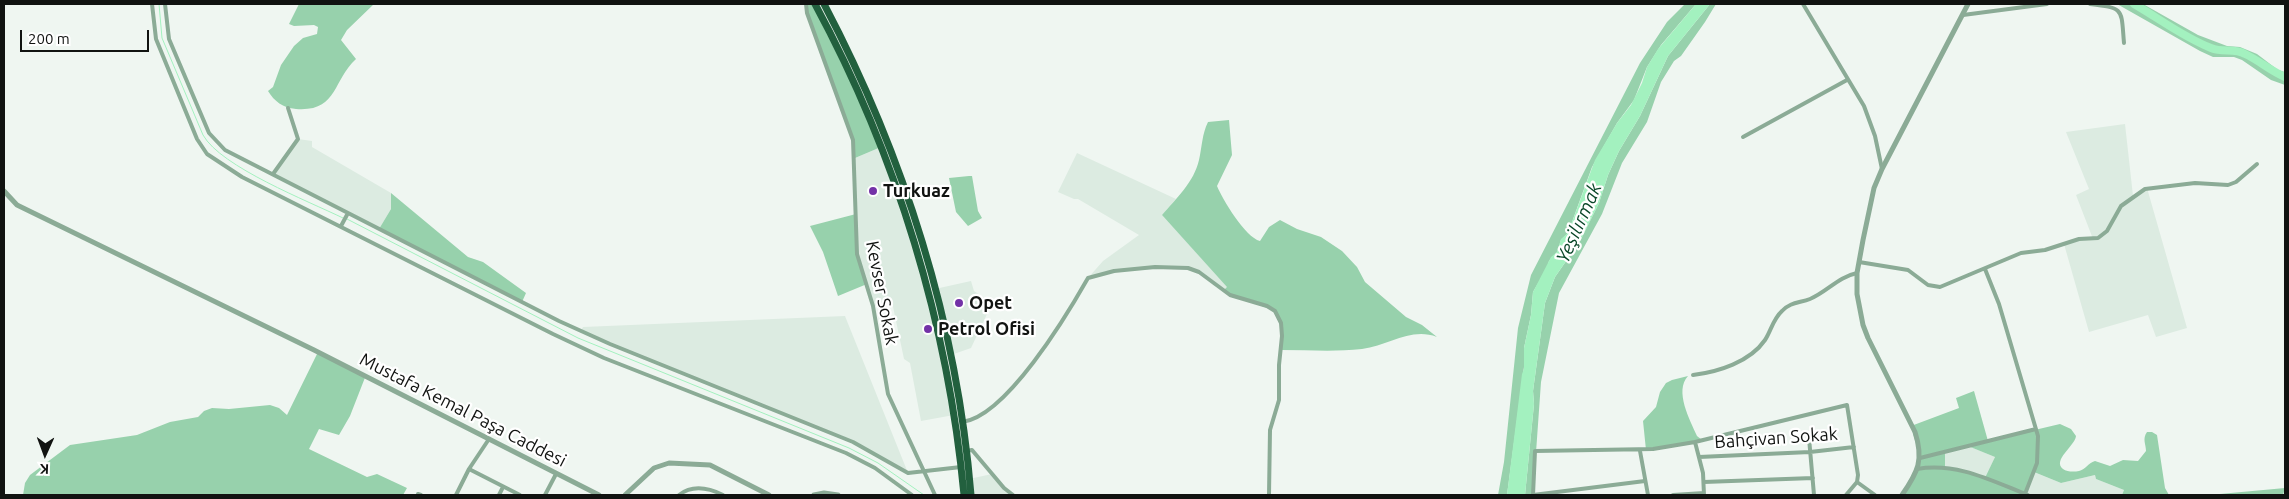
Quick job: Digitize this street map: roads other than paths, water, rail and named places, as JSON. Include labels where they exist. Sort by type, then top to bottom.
[{"type":"highway","points":[[815,4],[863,104],[904,209],[944,356],[964,495]]},
{"type":"highway","points":[[824,4],[871,101],[912,207],[940,309],[962,422],[970,495]]},
{"type":"street","points":[[152,4],[156,38],[198,139],[207,154],[242,176],[604,358],[846,453],[875,468],[912,495]]},
{"type":"street","points":[[165,4],[169,39],[209,133],[224,150],[559,321],[610,344],[853,442],[903,471],[924,472],[961,467]]},
{"type":"street","name":"Kevser Sokak","points":[[806,4],[807,14],[853,140],[857,254],[873,306],[888,394],[935,495]]},
{"type":"street","points":[[1803,4],[1864,106],[1872,124],[1882,169]]},
{"type":"street","points":[[1902,495],[1917,469],[1920,458],[1915,432],[1863,325],[1857,294],[1857,273],[1874,188],[1882,169],[1968,4]]},
{"type":"street","points":[[1963,15],[2047,4]]},
{"type":"street","points":[[2090,4],[2109,6],[2119,10],[2122,15],[2124,43]]},
{"type":"street","points":[[1743,137],[1847,80]]},
{"type":"street","points":[[273,174],[298,139],[288,108]]},
{"type":"street","points":[[1859,262],[1908,270],[1928,285],[1936,287],[1946,286],[2021,253],[2045,250],[2079,239],[2093,239],[2101,236],[2110,227],[2121,206],[2145,189],[2195,183],[2228,185],[2236,182],[2257,164]]},
{"type":"street","name":"Mustafa Kemal Paşa Caddesi","points":[[4,191],[17,205],[314,350],[599,495]]},
{"type":"street","points":[[341,226],[348,213]]},
{"type":"street","points":[[962,422],[971,421],[988,409],[1021,377],[1048,344],[1088,278],[1114,271],[1188,268],[1199,272],[1230,295],[1271,308],[1280,318],[1282,336],[1278,365],[1280,392],[1270,430],[1268,495]]},
{"type":"street","points":[[1917,469],[1941,467],[1961,470],[2026,495],[2038,456],[2036,429],[1998,304],[1985,269]]},
{"type":"street","points":[[1694,375],[1715,372],[1746,356],[1762,344],[1778,316],[1788,306],[1814,297],[1844,277],[1857,273]]},
{"type":"street","points":[[1645,481],[1533,495],[1535,451],[1640,450],[1695,442],[1847,404],[1857,482],[1846,495]]},
{"type":"street","points":[[1920,458],[2036,429]]},
{"type":"street","points":[[1809,438],[1814,495]]},
{"type":"street","points":[[456,495],[469,469],[489,439]]},
{"type":"street","points":[[1674,495],[1704,494],[1704,482],[1695,442]]},
{"type":"street","name":"Bahçivan Sokak","points":[[1699,457],[1810,452],[1854,447]]},
{"type":"street","points":[[966,451],[972,450],[1004,488],[1013,495]]},
{"type":"street","points":[[1640,450],[1648,495]]},
{"type":"street","points":[[624,495],[654,468],[669,463],[710,465],[769,495]]},
{"type":"street","points":[[469,469],[520,495]]},
{"type":"street","points":[[545,495],[556,474]]},
{"type":"street","points":[[1704,482],[1813,478]]},
{"type":"street","points":[[1857,482],[1875,495]]},
{"type":"street","points":[[499,495],[503,487]]},
{"type":"street","points":[[679,495],[686,491],[701,488],[723,495]]},
{"type":"street","points":[[814,495],[824,493],[838,495]]},
{"type":"water","name":"Yeşilırmak","points":[[1696,4],[1710,4],[1668,56],[1640,116],[1619,151],[1608,175],[1599,203],[1580,241],[1555,277],[1545,303],[1533,391],[1534,404],[1525,495],[1507,495],[1524,369],[1524,348],[1531,315],[1533,292],[1551,257],[1557,252],[1561,239],[1568,233],[1595,160],[1617,123],[1631,105],[1642,83],[1647,67],[1658,49]]},
{"type":"waterway","points":[[159,4],[162,38],[203,135],[213,147],[246,171],[343,218]]},
{"type":"waterway","points":[[2134,4],[2201,44],[2215,49],[2241,52],[2285,77]]},
{"type":"waterway","points":[[347,219],[578,338],[849,448],[878,463],[924,495]]},
{"type":"place","name":"Turkuaz","points":[[873,191]]},
{"type":"place","name":"Opet","points":[[959,303]]},
{"type":"place","name":"Petrol Ofisi","points":[[928,329]]}]
